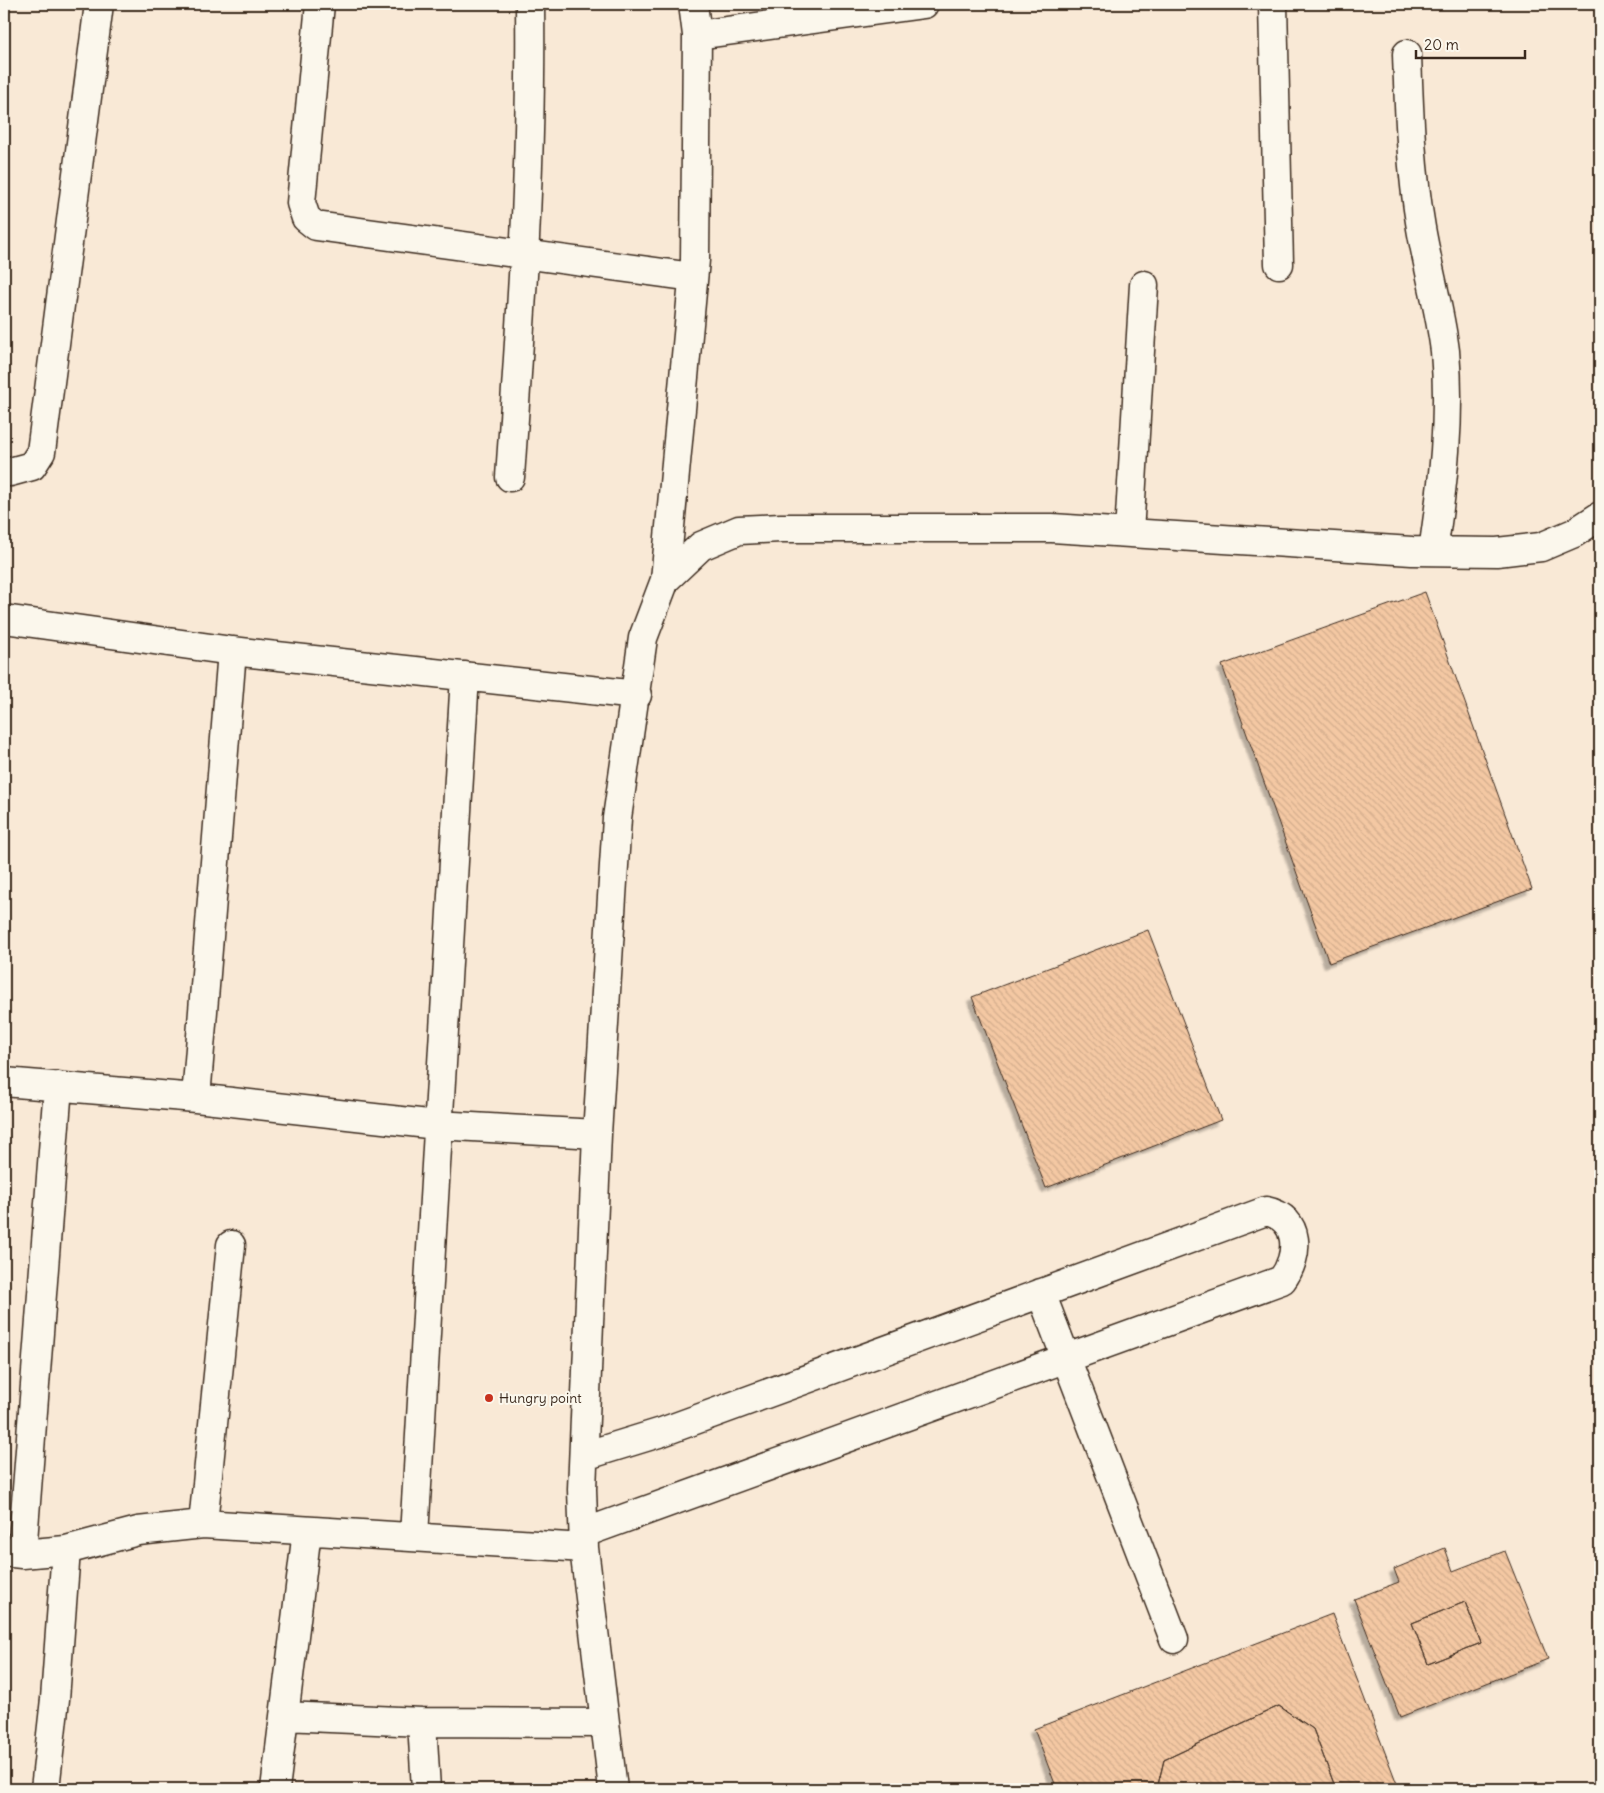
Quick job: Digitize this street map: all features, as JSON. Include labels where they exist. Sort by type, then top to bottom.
[{"type":"street","points":[[4,472],[32,466],[42,452],[99,4]]},
{"type":"street","points":[[320,4],[301,203],[306,218],[316,226],[693,276]]},
{"type":"street","points":[[510,477],[526,254],[531,89],[530,4]]},
{"type":"street","points":[[613,1789],[584,1541],[582,1489],[597,1134],[617,818],[637,694],[643,638],[665,580],[693,276],[697,35],[693,4]]},
{"type":"street","points":[[697,35],[915,4]]},
{"type":"street","points":[[1273,4],[1279,264]]},
{"type":"street","points":[[1407,54],[1410,149],[1421,226],[1445,358],[1448,412],[1444,480],[1433,551]]},
{"type":"street","points":[[1130,533],[1144,285]]},
{"type":"street","points":[[665,580],[701,546],[739,530],[781,528],[1052,528],[1433,551],[1497,552],[1541,547],[1574,533],[1600,516]]},
{"type":"street","points":[[4,625],[637,694]]},
{"type":"street","points":[[196,1098],[232,651]]},
{"type":"street","points":[[414,1536],[465,676]]},
{"type":"street","points":[[4,1082],[196,1098],[437,1125],[597,1134]]},
{"type":"street","points":[[58,1086],[13,1553],[66,1550],[138,1531],[203,1524],[414,1536],[584,1541],[1065,1359],[1282,1280],[1290,1269],[1296,1251],[1289,1224],[1280,1213],[1266,1211],[662,1432],[584,1456]]},
{"type":"street","points":[[203,1524],[231,1245]]},
{"type":"street","points":[[1041,1293],[1174,1639]]},
{"type":"street","points":[[276,1789],[308,1531]]},
{"type":"street","points":[[45,1789],[55,1699],[66,1550]]},
{"type":"street","points":[[284,1716],[422,1722],[604,1723]]},
{"type":"street","points":[[422,1722],[426,1789]]},
{"type":"building","points":[[1425,592],[1532,889],[1329,963],[1222,665]]},
{"type":"building","points":[[1148,930],[1221,1120],[1046,1188],[972,997]]},
{"type":"building","points":[[1445,1548],[1453,1571],[1505,1551],[1548,1659],[1400,1717],[1354,1599],[1399,1582],[1394,1569]],"holes":[[[1465,1602],[1481,1643],[1428,1664],[1412,1623]]]},
{"type":"building","points":[[1465,1602],[1481,1643],[1428,1664],[1412,1623]]},
{"type":"building","points":[[1332,1614],[1399,1789],[1336,1789],[1313,1729],[1279,1706],[1164,1760],[1157,1789],[1057,1789],[1034,1729]]},
{"type":"building","points":[[1279,1706],[1313,1729],[1336,1789],[1157,1789],[1164,1760]]},
{"type":"place","name":"Hungry point","points":[[489,1398]]}]
